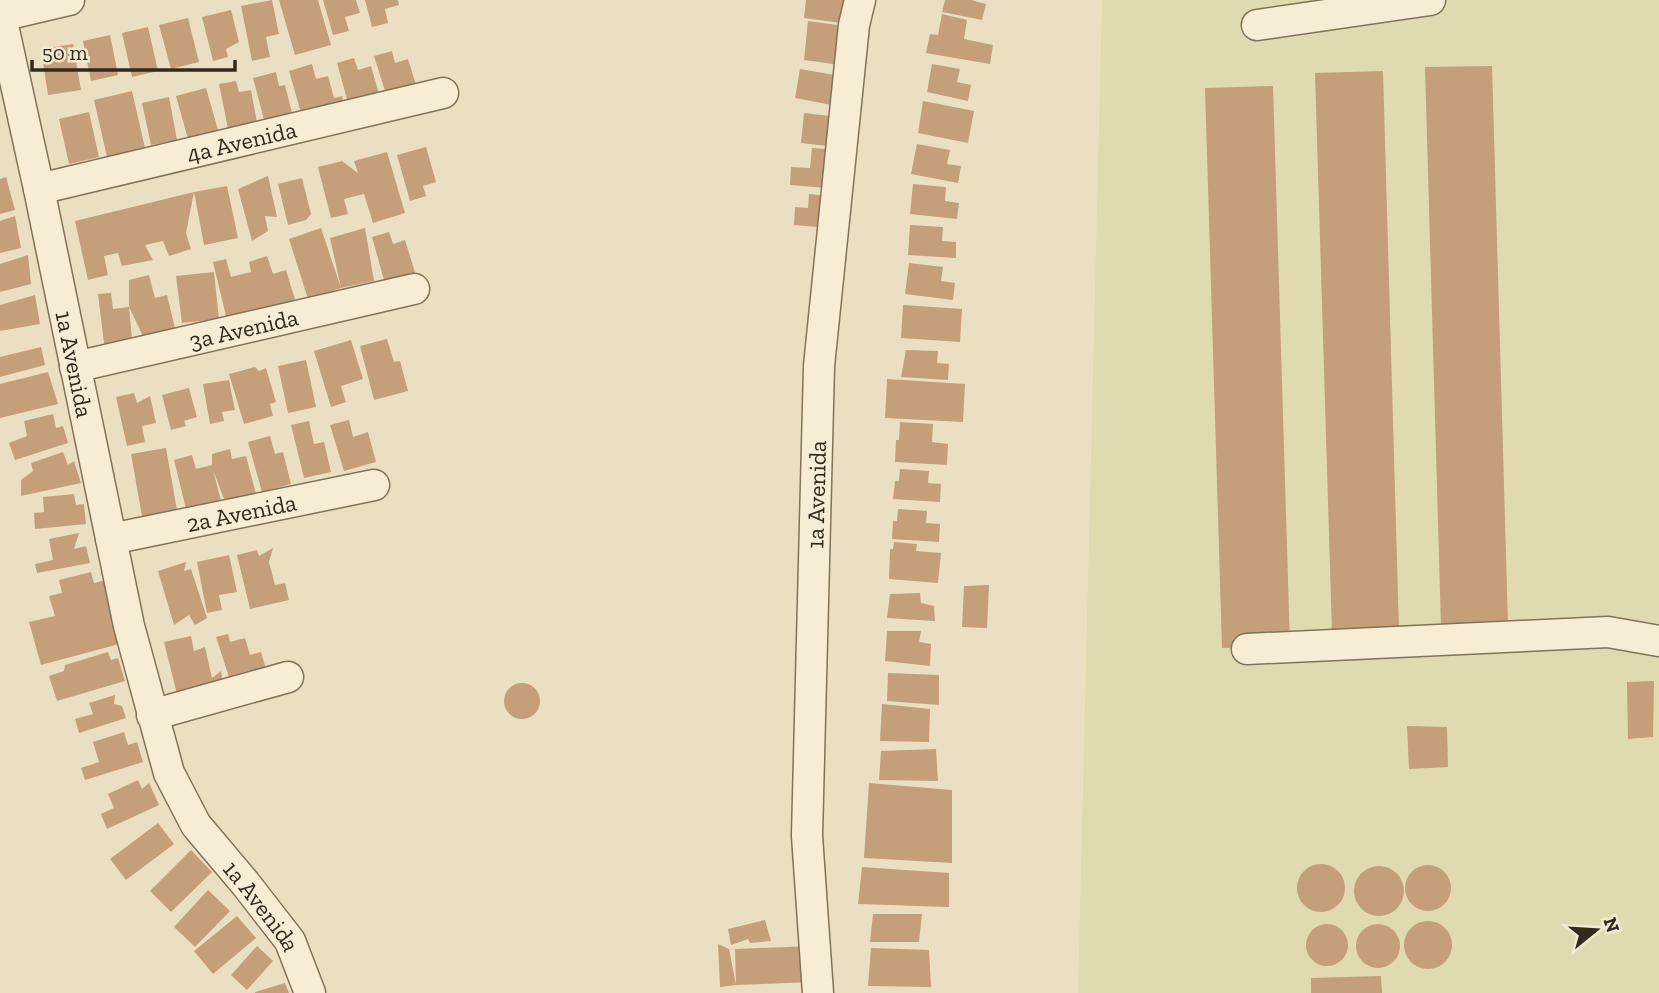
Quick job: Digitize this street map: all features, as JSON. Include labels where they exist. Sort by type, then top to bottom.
[{"type":"street","points":[[0,14],[69,0]]},
{"type":"street","name":"1a Avenida","points":[[818,993],[807,836],[819,366],[853,39],[860,0]]},
{"type":"street","points":[[1257,25],[1430,0]]},
{"type":"street","name":"1a Avenida","points":[[0,14],[129,626],[169,773],[196,825],[290,942],[310,993]]},
{"type":"street","name":"4a Avenida","points":[[39,189],[443,93]]},
{"type":"street","name":"3a Avenida","points":[[75,367],[414,289]]},
{"type":"street","name":"2a Avenida","points":[[111,540],[374,485]]},
{"type":"street","points":[[1247,649],[1608,632],[1659,641]]},
{"type":"street","points":[[152,715],[288,677]]},
{"type":"shaded area","points":[[1102,0],[1659,0],[1659,993],[1078,993]]},
{"type":"building","points":[[272,0],[279,34],[266,37],[270,57],[252,61],[241,6]]},
{"type":"building","points":[[279,0],[318,0],[331,45],[295,55]]},
{"type":"building","points":[[323,0],[356,0],[360,13],[345,17],[349,31],[333,35]]},
{"type":"building","points":[[365,0],[398,0],[399,5],[385,9],[388,23],[372,27]]},
{"type":"building","points":[[806,0],[866,0],[862,26],[804,18]]},
{"type":"building","points":[[945,0],[971,0],[986,4],[982,20],[942,12]]},
{"type":"building","points":[[231,10],[239,42],[226,49],[228,57],[213,61],[202,17]]},
{"type":"building","points":[[942,14],[967,20],[964,39],[993,45],[990,64],[926,53],[930,34],[938,35]]},
{"type":"building","points":[[188,18],[199,62],[171,69],[159,25]]},
{"type":"building","points":[[808,21],[860,28],[855,67],[804,60]]},
{"type":"building","points":[[148,27],[158,71],[132,77],[122,33]]},
{"type":"building","points":[[110,35],[118,75],[91,81],[83,41]]},
{"type":"building","points":[[73,44],[81,90],[48,95],[41,49]]},
{"type":"building","points":[[392,51],[395,63],[408,59],[421,101],[391,110],[374,56]]},
{"type":"building","points":[[354,58],[358,70],[371,66],[381,101],[350,110],[337,63]]},
{"type":"building","points":[[312,64],[316,79],[328,76],[334,98],[342,96],[348,118],[306,130],[289,71]]},
{"type":"building","points":[[932,64],[960,69],[957,82],[971,85],[968,101],[927,92]]},
{"type":"building","points":[[1492,66],[1508,625],[1441,627],[1425,67]]},
{"type":"building","points":[[800,69],[852,78],[847,108],[795,98]]},
{"type":"building","points":[[1383,71],[1399,631],[1332,633],[1315,73]]},
{"type":"building","points":[[276,72],[279,86],[285,85],[292,113],[264,120],[253,78]]},
{"type":"building","points":[[236,81],[239,92],[251,90],[257,123],[228,129],[219,84]]},
{"type":"building","points":[[1273,86],[1290,646],[1222,648],[1205,88]]},
{"type":"building","points":[[206,88],[218,130],[188,139],[176,96]]},
{"type":"building","points":[[132,91],[145,148],[107,157],[94,100]]},
{"type":"building","points":[[169,97],[177,140],[151,145],[142,103]]},
{"type":"building","points":[[923,101],[974,111],[968,143],[918,133]]},
{"type":"building","points":[[89,112],[99,157],[69,164],[59,119]]},
{"type":"building","points":[[804,113],[847,118],[844,148],[801,143]]},
{"type":"building","points":[[917,144],[950,150],[947,164],[961,166],[958,183],[911,174]]},
{"type":"building","points":[[426,147],[436,182],[423,186],[426,196],[410,201],[397,155]]},
{"type":"building","points":[[812,148],[840,150],[840,189],[790,185],[791,167],[810,168]]},
{"type":"building","points":[[387,152],[405,213],[373,223],[364,194],[344,199],[348,214],[331,218],[318,167],[342,161],[358,173],[354,161]]},
{"type":"building","points":[[268,176],[277,217],[265,216],[268,231],[252,241],[238,189]]},
{"type":"building","points":[[6,177],[15,210],[0,214],[0,179]]},
{"type":"building","points":[[302,178],[311,214],[306,220],[288,225],[278,184]]},
{"type":"building","points":[[913,184],[946,187],[945,201],[959,203],[957,219],[910,214]]},
{"type":"building","points":[[227,186],[238,238],[204,245],[194,192]]},
{"type":"building","points":[[194,192],[186,233],[191,249],[169,256],[163,241],[145,245],[153,260],[122,266],[118,253],[104,256],[108,275],[88,280],[75,221]]},
{"type":"building","points":[[809,194],[837,197],[839,229],[794,225],[795,207],[808,208]]},
{"type":"building","points":[[15,216],[21,248],[0,253],[0,221]]},
{"type":"building","points":[[910,225],[943,227],[942,241],[956,242],[956,258],[908,255]]},
{"type":"building","points":[[321,228],[341,288],[308,299],[289,239]]},
{"type":"building","points":[[365,228],[374,281],[341,288],[330,238]]},
{"type":"building","points":[[389,232],[393,244],[405,240],[418,282],[387,291],[372,237]]},
{"type":"building","points":[[28,255],[31,284],[0,292],[0,264]]},
{"type":"building","points":[[267,256],[273,274],[286,270],[296,303],[227,320],[213,262],[226,259],[231,277],[251,272],[249,262]]},
{"type":"building","points":[[909,263],[943,267],[941,281],[955,283],[953,300],[905,294]]},
{"type":"building","points":[[214,272],[219,319],[182,323],[176,276]]},
{"type":"building","points":[[149,275],[155,298],[167,295],[175,328],[143,336],[129,307],[129,280]]},
{"type":"building","points":[[111,293],[113,309],[129,307],[132,339],[105,352],[98,294]]},
{"type":"building","points":[[35,295],[40,324],[0,331],[0,305]]},
{"type":"building","points":[[903,305],[962,309],[960,342],[901,338]]},
{"type":"building","points":[[387,339],[394,362],[400,361],[408,391],[374,400],[360,346]]},
{"type":"building","points":[[351,340],[363,379],[341,386],[346,402],[331,407],[314,351]]},
{"type":"building","points":[[41,347],[45,365],[0,377],[0,357]]},
{"type":"building","points":[[906,350],[938,351],[937,363],[949,364],[948,380],[901,377]]},
{"type":"building","points":[[306,360],[316,407],[288,413],[278,366]]},
{"type":"building","points":[[255,367],[259,371],[266,368],[276,402],[270,404],[273,416],[244,424],[229,374]]},
{"type":"building","points":[[48,372],[58,404],[0,418],[0,384]]},
{"type":"building","points":[[887,379],[965,384],[963,422],[885,418]]},
{"type":"building","points":[[229,380],[235,410],[222,412],[224,421],[210,424],[203,384]]},
{"type":"building","points":[[189,388],[197,417],[184,421],[186,426],[171,430],[162,395]]},
{"type":"building","points":[[134,393],[137,403],[150,396],[156,423],[142,426],[145,442],[127,446],[116,397]]},
{"type":"building","points":[[53,414],[56,428],[63,426],[68,443],[15,460],[9,443],[27,436],[24,421]]},
{"type":"building","points":[[349,420],[353,437],[368,432],[376,462],[344,471],[330,425]]},
{"type":"building","points":[[309,421],[314,444],[324,442],[331,472],[304,478],[291,425]]},
{"type":"building","points":[[900,422],[933,424],[932,442],[948,444],[947,465],[895,462]]},
{"type":"building","points":[[270,436],[275,454],[283,452],[291,484],[262,492],[248,442]]},
{"type":"building","points":[[166,448],[177,510],[142,516],[131,454]]},
{"type":"building","points":[[230,449],[232,459],[246,456],[256,494],[225,502],[213,470],[223,508],[188,517],[174,460],[192,455],[196,469],[212,465],[212,454]]},
{"type":"building","points":[[63,452],[68,465],[74,461],[81,483],[21,496],[21,480],[33,471],[31,463]]},
{"type":"building","points":[[900,469],[929,471],[928,483],[941,484],[940,502],[893,499],[895,481],[899,481]]},
{"type":"building","points":[[74,494],[76,505],[84,504],[86,524],[35,529],[34,513],[44,512],[43,497]]},
{"type":"building","points":[[898,509],[927,511],[926,523],[940,524],[939,542],[892,539],[893,521],[897,521]]},
{"type":"building","points":[[79,533],[74,549],[86,546],[90,563],[37,573],[35,564],[53,560],[49,539]]},
{"type":"building","points":[[894,542],[917,544],[916,551],[941,553],[938,583],[889,579],[890,549],[893,549]]},
{"type":"building","points":[[273,548],[269,562],[275,585],[285,583],[289,600],[250,609],[237,555],[257,550],[259,556]]},
{"type":"building","points":[[229,555],[237,592],[219,595],[222,610],[207,613],[197,562]]},
{"type":"building","points":[[186,562],[184,571],[191,569],[207,618],[195,625],[189,615],[174,625],[158,571]]},
{"type":"building","points":[[91,572],[94,583],[106,580],[123,643],[41,665],[29,622],[55,616],[49,596],[62,593],[59,580]]},
{"type":"building","points":[[989,585],[987,628],[962,627],[964,586]]},
{"type":"building","points":[[920,593],[921,603],[934,606],[935,621],[887,618],[890,594]]},
{"type":"building","points":[[887,631],[921,631],[919,642],[931,644],[930,666],[885,661]]},
{"type":"building","points":[[228,634],[230,642],[245,638],[250,655],[261,652],[268,676],[247,671],[229,677],[216,637]]},
{"type":"building","points":[[191,636],[194,651],[205,647],[212,678],[221,671],[225,695],[180,706],[164,642]]},
{"type":"building","points":[[108,652],[111,660],[118,658],[125,681],[57,701],[49,676],[64,671],[65,665]]},
{"type":"building","points":[[888,673],[939,675],[939,705],[887,701]]},
{"type":"building","points":[[1654,681],[1653,737],[1628,739],[1627,682]]},
{"type":"building","points":[[522,683],[535,688],[540,701],[535,714],[522,719],[509,714],[504,701],[509,688]]},
{"type":"building","points":[[115,695],[114,704],[122,706],[126,718],[79,733],[75,719],[93,714],[89,703]]},
{"type":"building","points":[[882,704],[930,709],[929,742],[880,741]]},
{"type":"building","points":[[1407,726],[1447,727],[1448,767],[1409,769]]},
{"type":"building","points":[[124,732],[128,745],[137,742],[143,762],[85,780],[81,768],[99,762],[93,742]]},
{"type":"building","points":[[936,749],[938,781],[879,780],[881,751]]},
{"type":"building","points":[[138,780],[142,789],[149,783],[159,805],[107,829],[101,814],[114,808],[108,794]]},
{"type":"building","points":[[869,783],[952,790],[952,863],[864,858]]},
{"type":"building","points":[[158,823],[174,844],[126,880],[110,859]]},
{"type":"building","points":[[191,850],[212,872],[171,912],[150,891]]},
{"type":"building","points":[[1321,864],[1338,871],[1345,888],[1338,905],[1321,912],[1304,905],[1297,888],[1304,871]]},
{"type":"building","points":[[1428,865],[1444,872],[1451,888],[1444,904],[1428,911],[1412,904],[1405,888],[1412,872]]},
{"type":"building","points":[[1379,866],[1396,874],[1404,891],[1396,908],[1379,916],[1362,908],[1354,891],[1362,874]]},
{"type":"building","points":[[862,867],[949,873],[949,907],[858,904]]},
{"type":"building","points":[[208,890],[230,911],[195,947],[174,927]]},
{"type":"building","points":[[873,914],[922,914],[919,942],[870,942]]},
{"type":"building","points":[[237,916],[256,938],[213,974],[194,951]]},
{"type":"building","points":[[765,920],[771,941],[750,943],[748,939],[731,945],[728,929]]},
{"type":"building","points":[[1428,921],[1445,928],[1452,945],[1445,962],[1428,969],[1411,962],[1404,945],[1411,928]]},
{"type":"building","points":[[1327,924],[1342,930],[1348,945],[1342,960],[1327,966],[1312,960],[1306,945],[1312,930]]},
{"type":"building","points":[[1378,924],[1394,930],[1400,946],[1394,962],[1378,968],[1362,962],[1356,946],[1362,930]]},
{"type":"building","points":[[718,944],[729,949],[736,985],[720,987]]},
{"type":"building","points":[[257,946],[273,961],[247,990],[231,975]]},
{"type":"building","points":[[812,946],[812,982],[736,985],[735,949]]},
{"type":"building","points":[[871,948],[929,950],[931,987],[868,986]]},
{"type":"building","points":[[1381,976],[1382,993],[1311,993],[1311,978]]},
{"type":"building","points":[[285,983],[289,993],[255,993],[255,992]]}]
